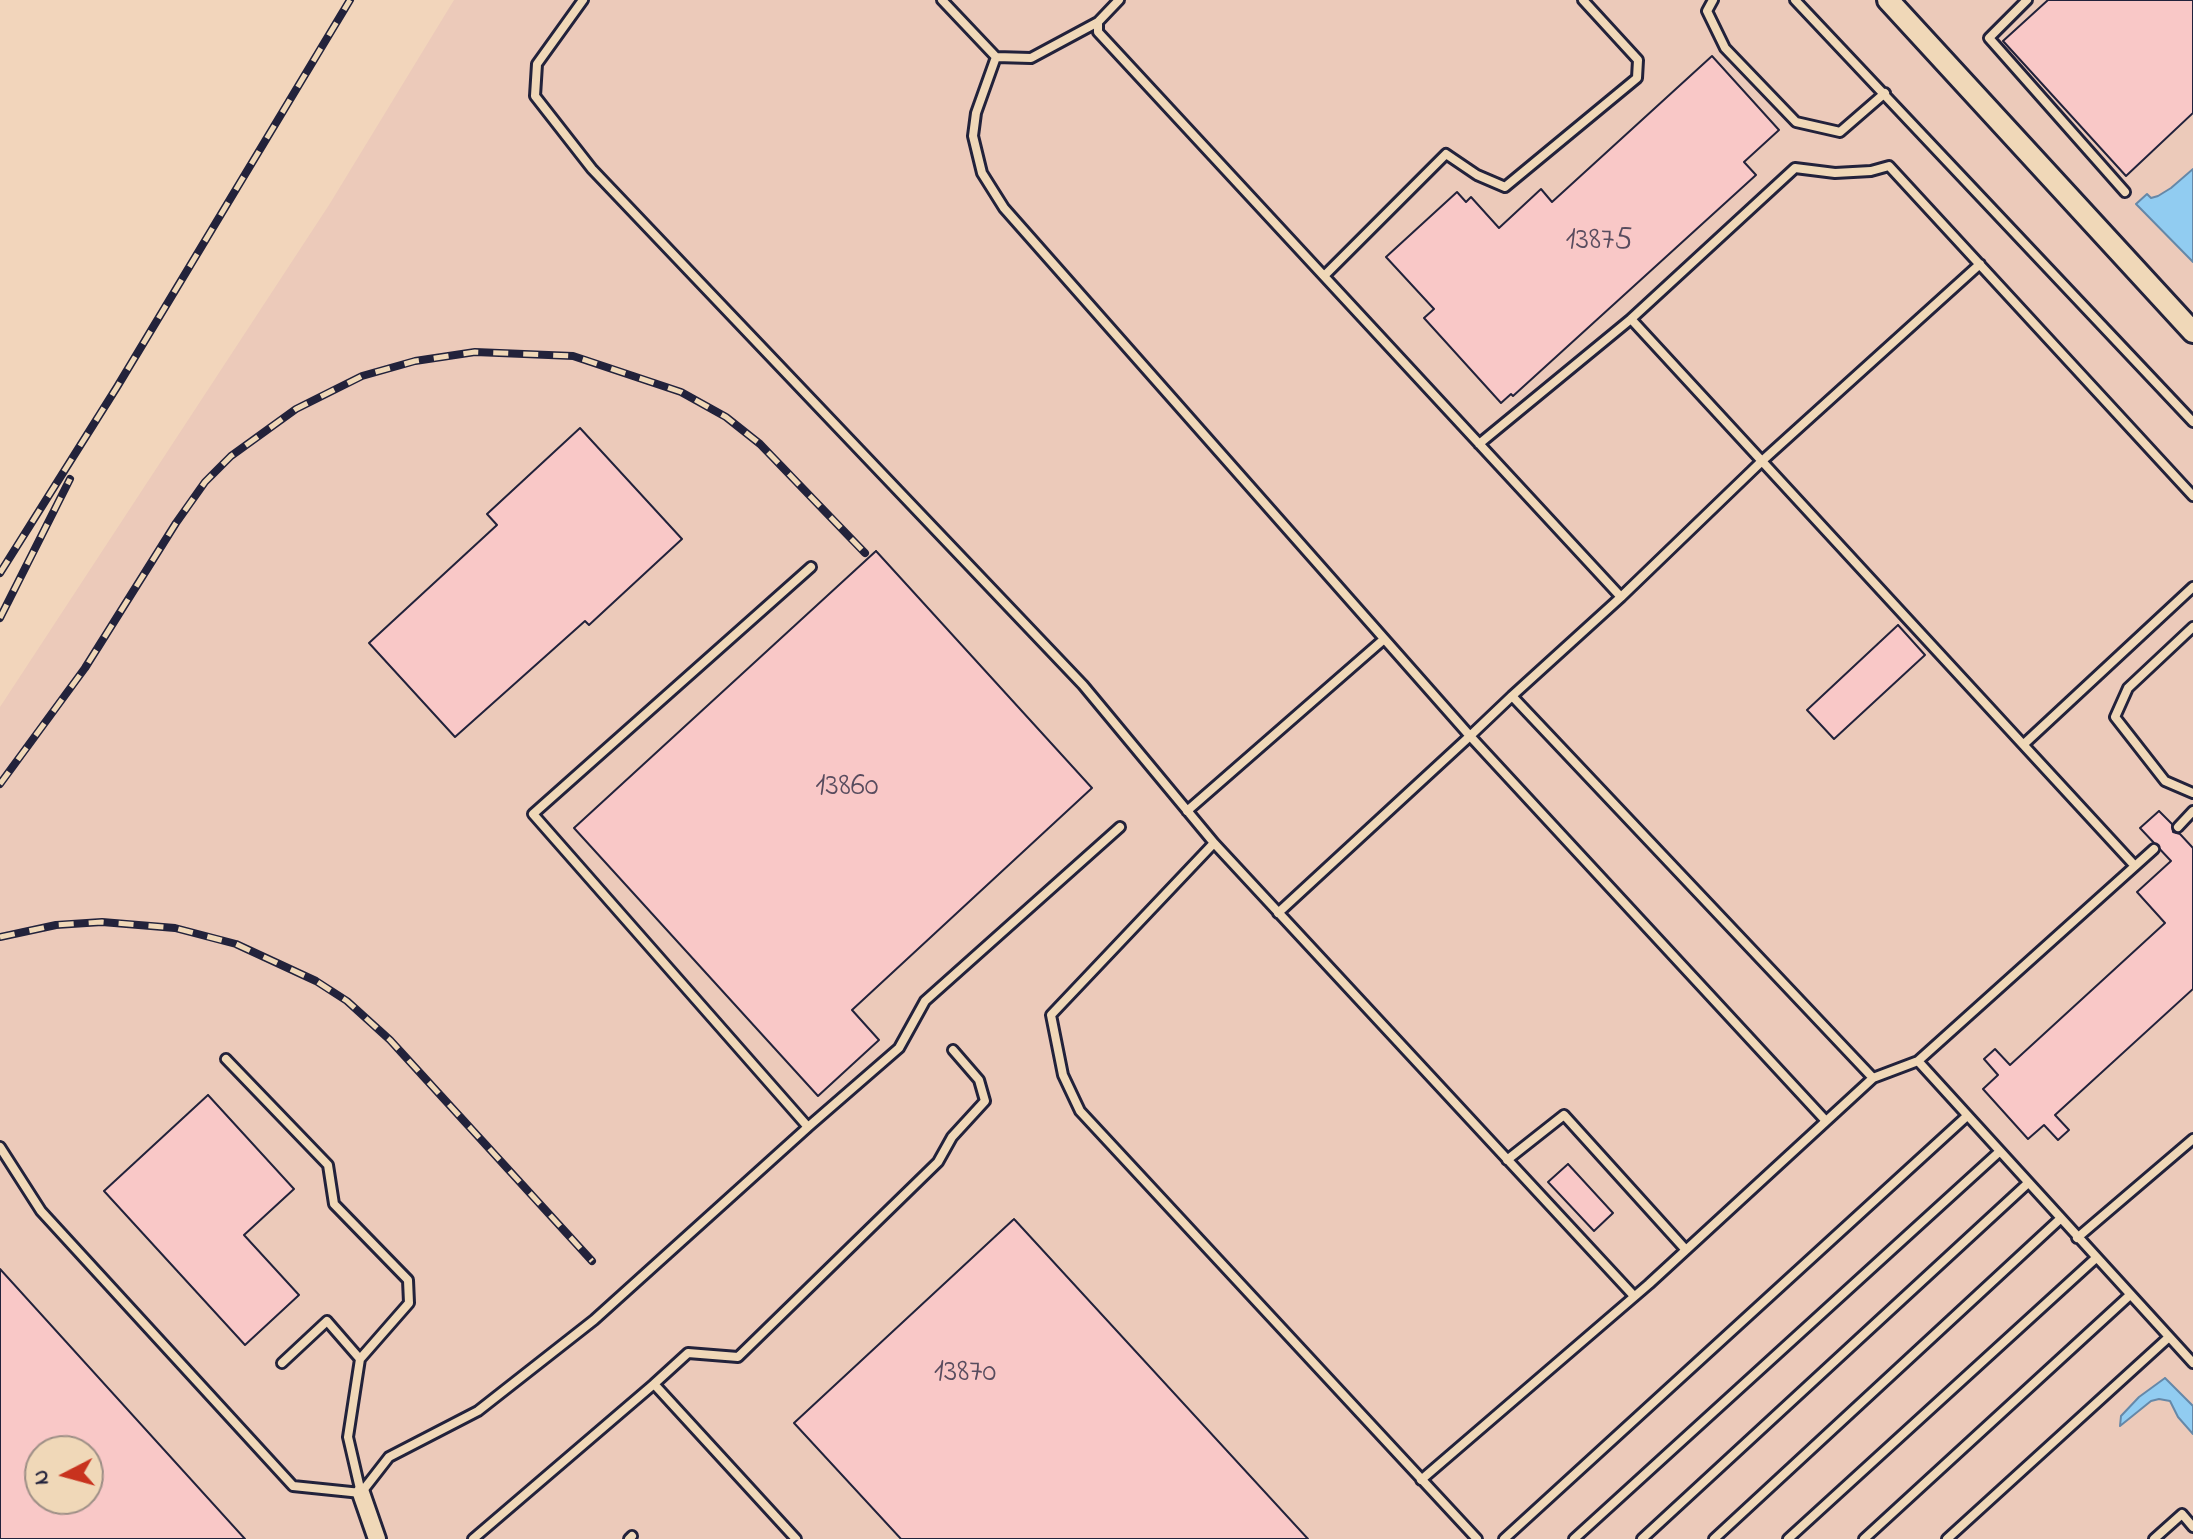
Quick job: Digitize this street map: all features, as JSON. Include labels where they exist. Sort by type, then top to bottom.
[{"type":"street","points":[[1888,0],[2193,332]]},
{"type":"street","points":[[361,1493],[377,1539]]},
{"type":"lane","points":[[583,0],[537,64],[535,96],[592,169],[1083,685],[1214,843],[1634,1296]]},
{"type":"lane","points":[[942,0],[996,57],[1031,58],[1098,22],[1119,0]]},
{"type":"lane","points":[[1324,276],[1446,154],[1477,175],[1505,187],[1637,78],[1638,60],[1583,0]]},
{"type":"lane","points":[[1713,0],[1707,11],[1725,48],[1796,122],[1840,132],[1885,93]]},
{"type":"lane","points":[[1795,0],[2193,422]]},
{"type":"lane","points":[[2027,0],[1989,38],[2125,192]]},
{"type":"lane","points":[[1098,22],[1098,32],[1116,53],[1621,597]]},
{"type":"lane","points":[[996,57],[976,113],[973,136],[982,173],[1004,208],[1383,640],[1826,1121]]},
{"type":"lane","points":[[1479,444],[1631,319],[1795,168],[1835,173],[1871,171],[1889,166],[2193,496]]},
{"type":"lane","points":[[1278,913],[1621,597],[1762,461],[1980,264]]},
{"type":"lane","points":[[1631,319],[2135,866]]},
{"type":"lane","points":[[808,1127],[533,814],[811,567]]},
{"type":"lane","points":[[2024,744],[2193,587]]},
{"type":"lane","points":[[2193,627],[2128,688],[2115,717],[2165,781],[2193,793]]},
{"type":"lane","points":[[1187,811],[1383,640]]},
{"type":"lane","points":[[1512,696],[1873,1078]]},
{"type":"lane","points":[[2178,827],[2193,811]]},
{"type":"lane","points":[[361,1493],[389,1457],[478,1411],[576,1335],[899,1048],[925,1001],[1120,827]]},
{"type":"lane","points":[[1214,843],[1051,1015],[1063,1075],[1080,1111],[1477,1539]]},
{"type":"lane","points":[[1421,1480],[1686,1250],[1873,1078],[1918,1061],[2154,849]]},
{"type":"lane","points":[[473,1539],[688,1353],[738,1357],[938,1162],[952,1137],[985,1101],[979,1080],[953,1050]]},
{"type":"lane","points":[[226,1059],[328,1165],[334,1204],[408,1280],[409,1303],[360,1359],[348,1437],[361,1493]]},
{"type":"lane","points":[[1918,1061],[2193,1363]]},
{"type":"lane","points":[[1507,1160],[1564,1115],[1686,1250]]},
{"type":"lane","points":[[1504,1539],[1967,1116]]},
{"type":"lane","points":[[2077,1238],[2193,1139]]},
{"type":"lane","points":[[0,1147],[41,1211],[293,1486],[361,1493]]},
{"type":"lane","points":[[1574,1539],[1999,1152]]},
{"type":"lane","points":[[1642,1539],[2027,1184]]},
{"type":"lane","points":[[1714,1539],[2060,1219]]},
{"type":"lane","points":[[1788,1539],[2096,1258]]},
{"type":"lane","points":[[1864,1539],[2130,1295]]},
{"type":"lane","points":[[282,1363],[327,1321],[360,1359]]},
{"type":"lane","points":[[1947,1539],[2169,1337]]},
{"type":"lane","points":[[654,1384],[796,1539]]},
{"type":"lane","points":[[2154,1539],[2182,1514],[2193,1527]]},
{"type":"shaded area","points":[[454,0],[2193,0],[2193,1539],[0,1539],[0,707],[329,205]]},
{"type":"water","points":[[2193,169],[2193,262],[2136,204],[2147,194],[2151,198],[2158,196]]},
{"type":"water","points":[[2165,1378],[2193,1406],[2193,1434],[2178,1417],[2170,1401],[2159,1399],[2151,1401],[2120,1426],[2121,1416],[2139,1397]]},
{"type":"building","points":[[2048,0],[2193,0],[2193,113],[2126,176],[2003,41]]},
{"type":"building","points":[[1712,56],[1779,130],[1744,162],[1756,175],[1513,396],[1511,394],[1501,403],[1424,318],[1434,309],[1386,257],[1457,192],[1466,202],[1471,197],[1499,228],[1541,189],[1552,202]]},
{"type":"building","points":[[580,428],[682,539],[589,625],[585,621],[455,737],[369,643],[497,525],[487,514]]},
{"type":"building","points":[[876,551],[1092,788],[852,1010],[879,1040],[818,1096],[574,828]]},
{"type":"building","points":[[1898,625],[1925,655],[1834,739],[1807,710]]},
{"type":"building","points":[[2159,811],[2172,824],[2173,832],[2180,834],[2193,848],[2193,989],[2055,1115],[2069,1130],[2058,1140],[2044,1125],[2028,1139],[1983,1089],[1998,1075],[1984,1059],[1995,1049],[2010,1065],[2165,923],[2137,892],[2171,861],[2140,828]]},
{"type":"building","points":[[208,1095],[294,1189],[244,1235],[299,1295],[245,1345],[104,1191]]},
{"type":"building","points":[[1568,1164],[1613,1213],[1594,1231],[1548,1182]]},
{"type":"building","points":[[1014,1219],[1308,1539],[901,1539],[794,1423]]},
{"type":"building","points":[[0,1269],[245,1539],[0,1539]]},
{"type":"railway","points":[[0,573],[117,387],[350,0]]},
{"type":"railway","points":[[0,784],[85,668],[205,482],[231,456],[296,409],[362,376],[415,361],[475,352],[573,356],[681,392],[726,417],[760,444],[865,553]]},
{"type":"railway","points":[[0,618],[70,479]]},
{"type":"railway","points":[[0,937],[56,925],[102,922],[175,928],[236,944],[316,981],[347,1001],[390,1040],[592,1261]]}]
